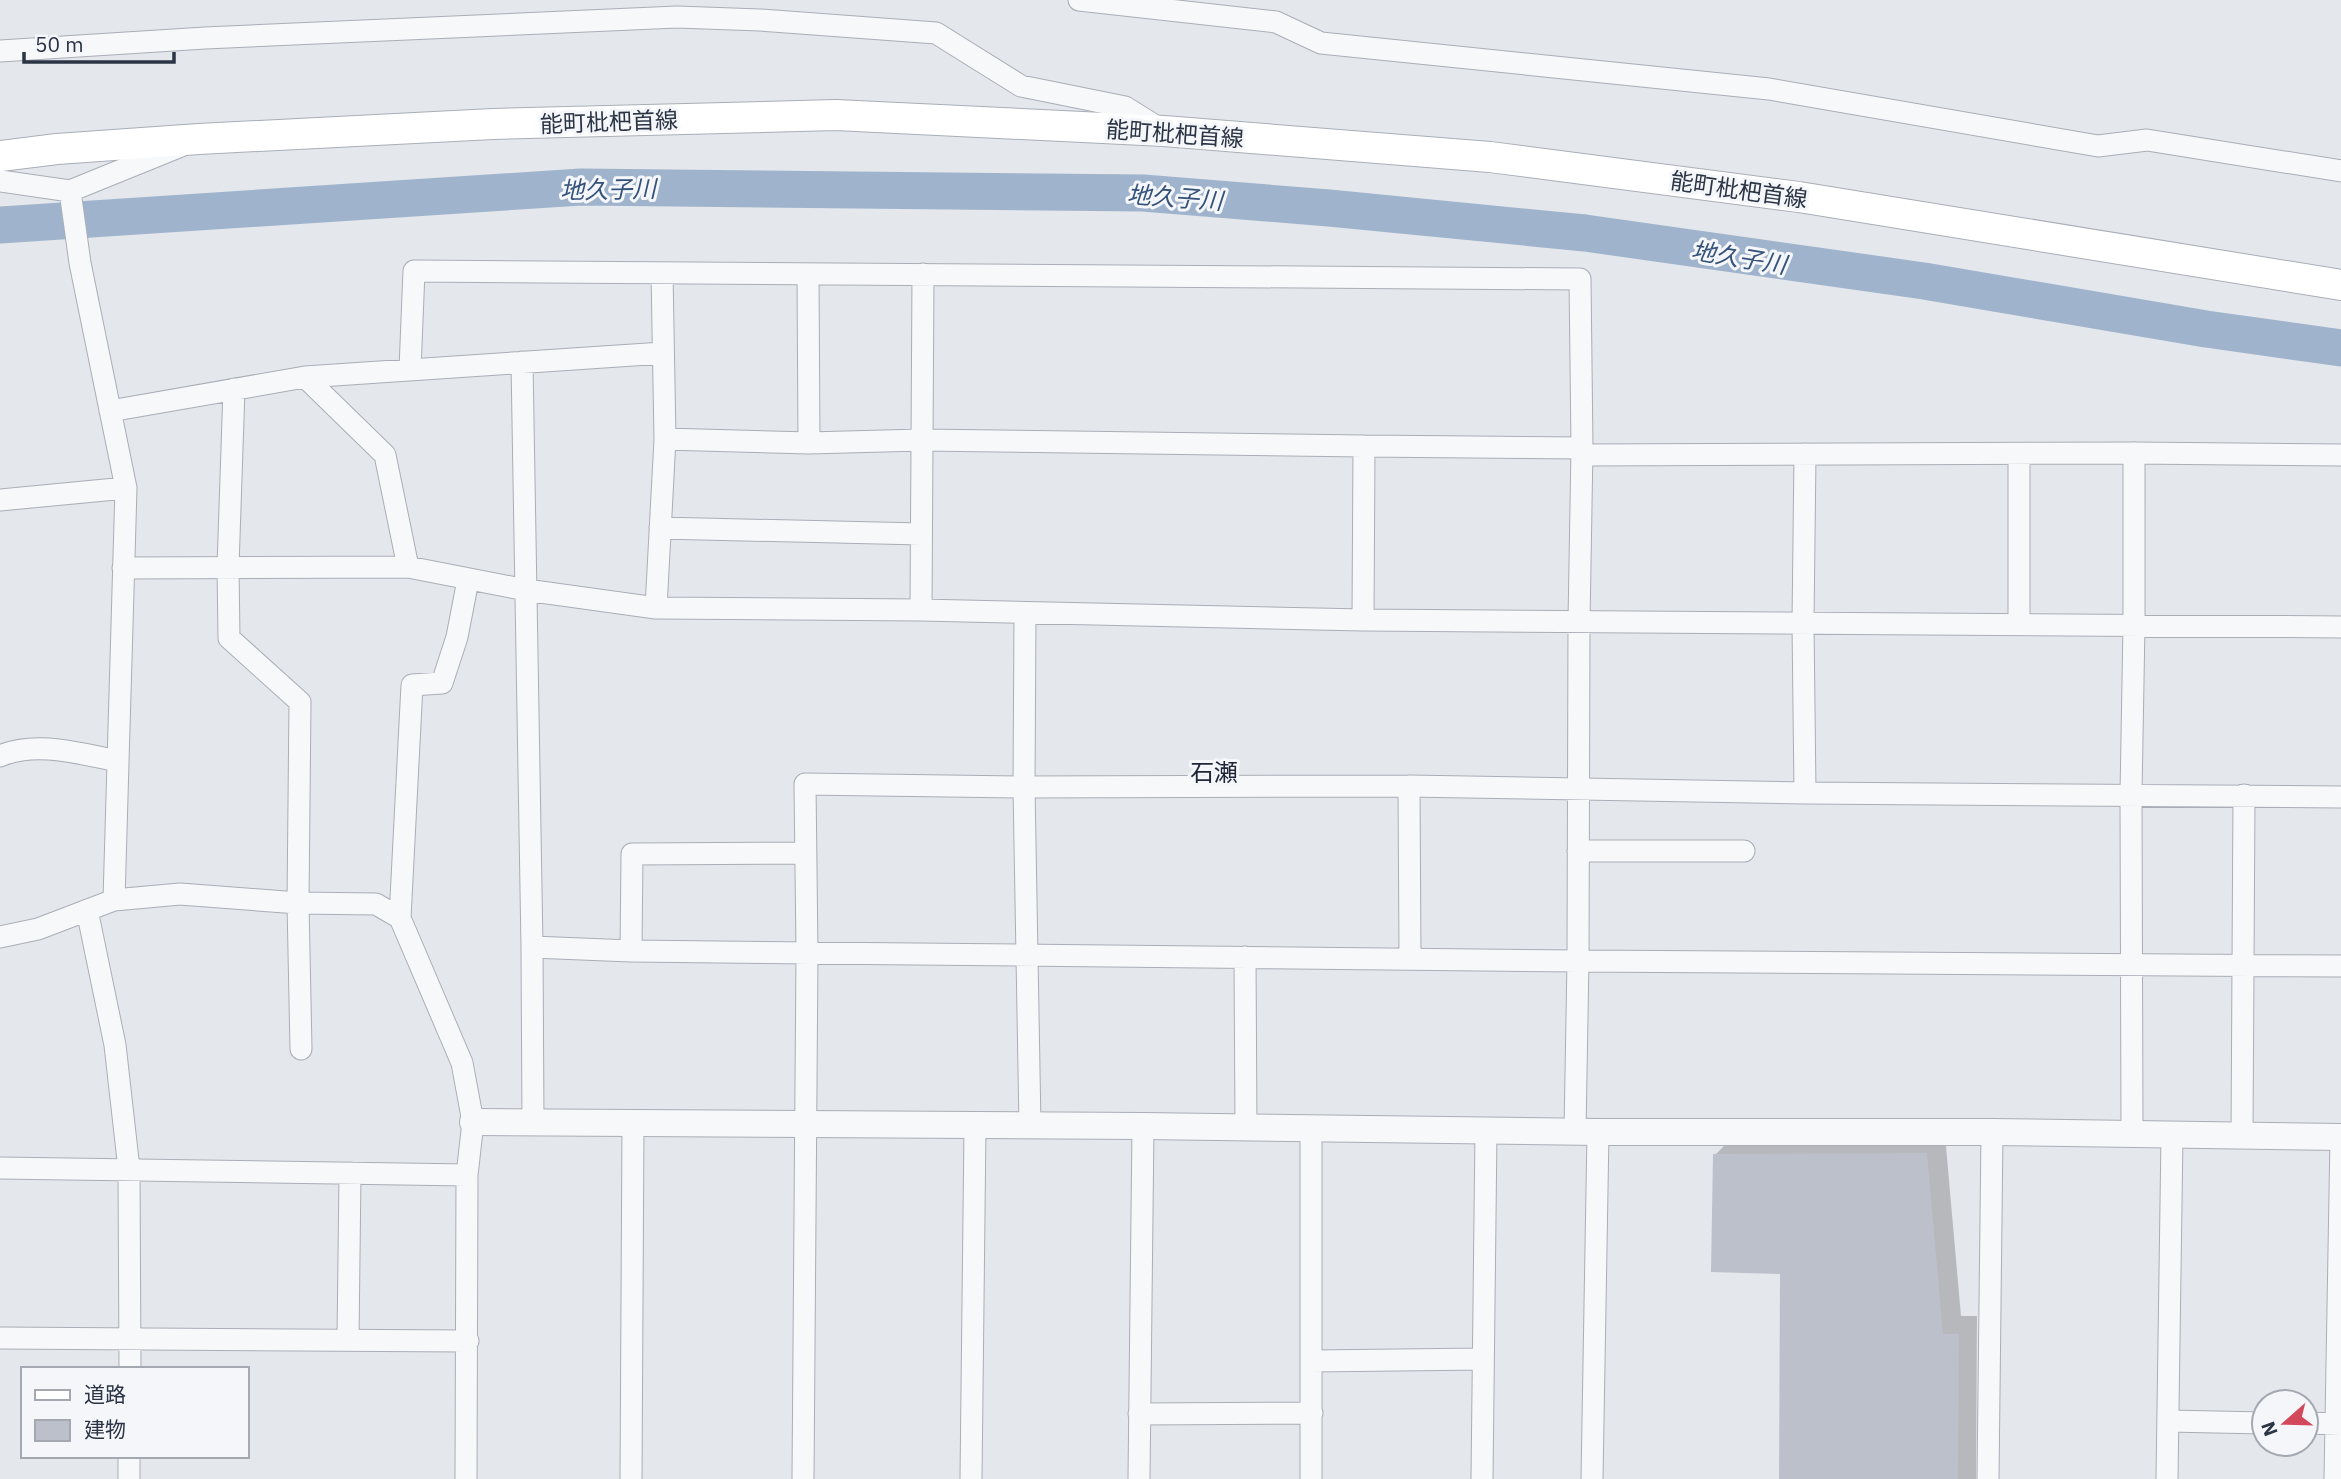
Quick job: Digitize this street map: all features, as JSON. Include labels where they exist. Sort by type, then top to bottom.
[{"type":"main road","name":"能町枇杷首線","points":[[0,156],[57,149],[199,139],[493,124],[836,115],[1164,131],[1490,157],[1799,197],[2341,285]]},
{"type":"street","points":[[677,16],[693,0]]},
{"type":"street","points":[[1079,0],[1276,22],[1321,43],[1769,89],[2098,146],[2147,140],[2341,172]]},
{"type":"street","points":[[0,51],[205,38],[677,16],[936,33],[1021,86],[1125,107],[1164,131]]},
{"type":"street","points":[[0,181],[70,191],[199,139]]},
{"type":"street","points":[[70,191],[80,263],[126,488],[114,900]]},
{"type":"street","points":[[410,369],[414,271],[1580,279],[1582,451],[1578,622],[1578,961],[1587,1132],[1592,1479]]},
{"type":"street","points":[[656,608],[665,439],[662,273]]},
{"type":"street","points":[[808,274],[809,443]]},
{"type":"street","points":[[921,610],[923,274]]},
{"type":"street","points":[[110,411],[305,377],[663,353]]},
{"type":"street","points":[[522,362],[533,1123]]},
{"type":"street","points":[[305,377],[385,455],[408,567]]},
{"type":"street","points":[[234,389],[228,567],[229,638],[300,702],[300,1049]]},
{"type":"street","points":[[665,439],[809,443],[921,440],[1805,454],[2341,455]]},
{"type":"street","points":[[1363,620],[1364,446]]},
{"type":"street","points":[[2019,453],[2019,624]]},
{"type":"street","points":[[2132,1134],[2134,453]]},
{"type":"street","points":[[1805,454],[1802,623],[1805,793]]},
{"type":"street","points":[[0,500],[126,488]]},
{"type":"street","points":[[660,528],[921,534]]},
{"type":"street","points":[[123,568],[408,567],[526,590],[656,608],[921,610],[1363,620],[2341,627]]},
{"type":"street","points":[[466,1479],[467,1175],[473,1122],[462,1063],[400,918],[412,685],[442,683],[457,637],[468,580]]},
{"type":"street","points":[[1025,614],[1024,787],[1030,1126]]},
{"type":"street","points":[[0,756],[10,752],[52,749],[118,761]]},
{"type":"street","points":[[803,1479],[807,953],[805,785],[1409,786],[1805,793],[2341,797]]},
{"type":"street","points":[[1409,786],[1410,958]]},
{"type":"street","points":[[2242,1136],[2244,795]]},
{"type":"street","points":[[1578,851],[1744,851]]},
{"type":"street","points":[[631,951],[632,854],[806,853]]},
{"type":"street","points":[[0,937],[38,929],[114,900],[180,894],[298,903],[376,904],[400,918]]},
{"type":"street","points":[[87,910],[115,1045],[129,1169],[130,1367]]},
{"type":"street","points":[[532,947],[807,953],[2341,966]]},
{"type":"street","points":[[1245,957],[1246,1128]]},
{"type":"street","points":[[473,1122],[1587,1132],[1992,1132],[2341,1137],[2339,1424],[2335,1479]]},
{"type":"street","points":[[631,1479],[633,1123]]},
{"type":"street","points":[[971,1479],[975,1126]]},
{"type":"street","points":[[1139,1479],[1143,1126]]},
{"type":"street","points":[[1311,1129],[1311,1479]]},
{"type":"street","points":[[1482,1479],[1486,1130]]},
{"type":"street","points":[[1988,1479],[1992,1132]]},
{"type":"street","points":[[2167,1479],[2172,1135]]},
{"type":"street","points":[[0,1168],[467,1175]]},
{"type":"street","points":[[348,1340],[350,1173]]},
{"type":"street","points":[[0,1338],[468,1341]]},
{"type":"street","points":[[1312,1361],[1483,1359]]},
{"type":"street","points":[[1139,1414],[1312,1413]]},
{"type":"street","points":[[2168,1421],[2250,1423]]},
{"type":"street","points":[[2320,1423],[2339,1424]]},
{"type":"street","points":[[129,1458],[129,1479]]},
{"type":"building","points":[[1927,1153],[1943,1334],[1959,1334],[1958,1479],[1779,1479],[1780,1274],[1711,1272],[1713,1154]]},
{"type":"waterway","name":"地久子川","points":[[0,225],[581,187],[1143,193],[1585,233],[1924,281],[2206,329],[2341,348]]},
{"type":"district","name":"石瀬","points":[[1214,772]]}]
